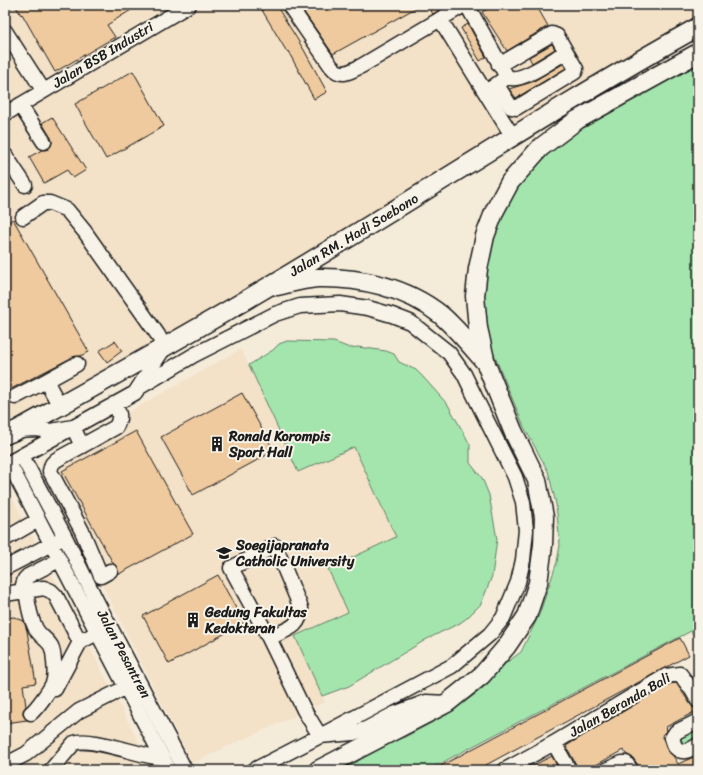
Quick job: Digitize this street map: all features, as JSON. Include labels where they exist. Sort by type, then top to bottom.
[{"type":"main road","name":"Jalan RM. Hadi Soebono","points":[[11,432],[164,348],[267,288],[630,65],[698,27]]},
{"type":"main road","points":[[318,770],[447,703],[482,675],[506,647],[527,616],[538,583],[543,545],[544,517],[537,480],[513,431],[486,364],[478,328],[476,296],[478,269],[485,236],[495,210],[510,182],[540,148],[577,120],[698,53]]},
{"type":"main road","points":[[267,288],[315,278],[353,279],[380,285],[418,301],[440,315],[460,333],[486,364]]},
{"type":"street","points":[[289,5],[331,66],[335,71],[340,73],[346,73],[363,66],[465,5],[497,80],[511,107],[515,108],[576,70],[576,68],[557,36],[552,34],[497,80]]},
{"type":"street","name":"Jalan BSB Industri","points":[[5,114],[181,7]]},
{"type":"street","points":[[440,19],[497,80],[505,126],[513,137]]},
{"type":"street","name":"Jalan BSB Industri","points":[[5,31],[43,90]]},
{"type":"street","points":[[497,80],[517,79],[533,72],[566,52]]},
{"type":"street","points":[[533,72],[543,91]]},
{"type":"street","points":[[20,105],[44,142]]},
{"type":"street","points":[[5,155],[25,185]]},
{"type":"street","points":[[7,464],[135,393],[164,348],[153,328],[85,232],[67,210],[50,203],[43,203],[22,217]]},
{"type":"street","points":[[140,387],[194,355],[275,314],[300,306],[340,304],[368,308],[392,315],[410,322],[449,353],[464,374],[515,477],[523,502],[526,530],[523,560],[518,582],[504,618],[490,634],[452,666],[254,770]]},
{"type":"street","points":[[15,397],[77,364]]},
{"type":"street","points":[[46,381],[60,406]]},
{"type":"street","points":[[110,571],[101,576],[82,531],[50,470],[52,464],[56,460],[116,427],[120,421],[120,415],[114,404]]},
{"type":"street","points":[[11,432],[36,429],[52,431],[73,427]]},
{"type":"street","points":[[73,427],[82,446]]},
{"type":"street","name":"Jalan Pesantren","points":[[22,456],[65,537],[104,629],[126,688],[166,764]]},
{"type":"street","name":"Jalan Pesantren","points":[[7,464],[59,560],[138,681],[185,770]]},
{"type":"street","points":[[5,540],[38,520]]},
{"type":"street","points":[[5,568],[65,537]]},
{"type":"street","points":[[269,638],[297,623],[300,619],[301,613],[301,608],[275,546],[231,568],[269,638],[304,710],[320,736]]},
{"type":"street","points":[[59,560],[25,579],[29,612],[35,628],[52,649],[54,674],[53,683],[32,716],[41,713],[80,642],[104,629]]},
{"type":"street","points":[[5,594],[25,588],[44,588],[52,591],[80,642]]},
{"type":"street","name":"Jalan Beranda Bali","points":[[505,770],[554,743],[666,676],[680,674],[698,701]]},
{"type":"street","points":[[5,765],[26,754],[79,711],[138,681]]},
{"type":"street","points":[[320,736],[353,733],[366,729],[394,714],[426,702],[447,703]]},
{"type":"street","points":[[698,721],[676,732],[672,738],[675,748],[683,752],[688,751],[698,745]]},
{"type":"street","points":[[51,770],[74,743],[80,741],[95,743],[152,757],[166,764]]},
{"type":"street","name":"Jalan Beranda Bali","points":[[554,743],[569,770]]},
{"type":"street","points":[[606,770],[622,763],[626,763],[631,770]]},
{"type":"shaded area","points":[[5,5],[698,5],[698,19],[195,321],[5,429]]},
{"type":"shaded area","name":"Soegijapranata Catholic University","points":[[241,349],[298,472],[354,447],[396,538],[328,569],[348,612],[295,636],[325,702],[192,763],[40,462]]},
{"type":"shaded area","points":[[5,484],[153,770],[5,770]]},
{"type":"green space","points":[[698,59],[698,644],[691,631],[428,770],[337,770],[357,762],[379,745],[403,738],[448,714],[481,690],[506,663],[521,652],[539,615],[557,562],[560,545],[556,504],[548,471],[524,427],[487,334],[481,293],[498,218],[529,166],[546,156],[583,126],[642,94]]},
{"type":"green space","points":[[287,341],[334,342],[350,348],[358,347],[386,351],[394,354],[399,362],[416,370],[448,405],[470,445],[470,463],[482,478],[489,495],[497,539],[492,576],[481,604],[467,618],[427,639],[349,686],[322,696],[295,636],[348,612],[328,569],[396,537],[354,447],[298,472],[249,365],[273,350],[279,344]]},
{"type":"green space","points":[[698,725],[698,737],[684,745],[679,735]]},
{"type":"building","points":[[15,5],[139,5],[107,25],[115,37],[55,72],[22,14],[21,15]]},
{"type":"building","points":[[259,5],[276,5],[304,50],[327,92],[314,99],[288,51],[287,52]]},
{"type":"building","points":[[299,5],[421,5],[333,54]]},
{"type":"building","points":[[427,5],[447,5],[433,14]]},
{"type":"building","points":[[495,5],[536,5],[548,26],[507,51],[482,12]]},
{"type":"building","points":[[468,24],[486,57],[480,61],[461,28]]},
{"type":"building","points":[[552,44],[555,49],[532,63],[529,57]]},
{"type":"building","points":[[563,64],[566,68],[516,98],[509,89],[532,82]]},
{"type":"building","points":[[133,71],[164,126],[106,159],[75,104]]},
{"type":"building","points":[[52,117],[86,170],[73,178],[67,170],[44,183],[29,157],[42,150],[48,149],[51,146],[51,138],[42,123]]},
{"type":"building","points":[[13,219],[89,352],[73,357],[11,389],[8,392],[7,398],[5,399],[5,224]]},
{"type":"building","points":[[115,341],[122,351],[107,362],[99,351]]},
{"type":"building","name":"Ronald Korompis Sport Hall","points":[[242,393],[274,451],[193,495],[161,437]]},
{"type":"building","points":[[136,431],[193,534],[119,574],[117,567],[113,563],[62,471]]},
{"type":"building","name":"Gedung Fakultas Kedokteran","points":[[218,575],[244,623],[169,664],[143,616]]},
{"type":"building","points":[[14,617],[24,621],[36,683],[23,685],[26,706],[23,710],[23,715],[27,720],[5,723],[5,618]]},
{"type":"building","points":[[680,638],[689,655],[486,765],[476,770],[433,770]]},
{"type":"building","points":[[676,683],[691,705],[698,710],[666,727],[667,730],[662,735],[667,750],[678,764],[698,755],[698,770],[639,770],[638,765],[633,758],[626,754],[623,750],[587,770],[579,770],[566,746],[669,684]]},
{"type":"building","points":[[552,756],[559,770],[525,770],[540,762]]},
{"type":"place","name":"Ronald Korompis Sport Hall","points":[[217,444]]},
{"type":"place","name":"Soegijapranata Catholic University","points":[[224,553]]},
{"type":"place","name":"Gedung Fakultas Kedokteran","points":[[193,620]]}]
